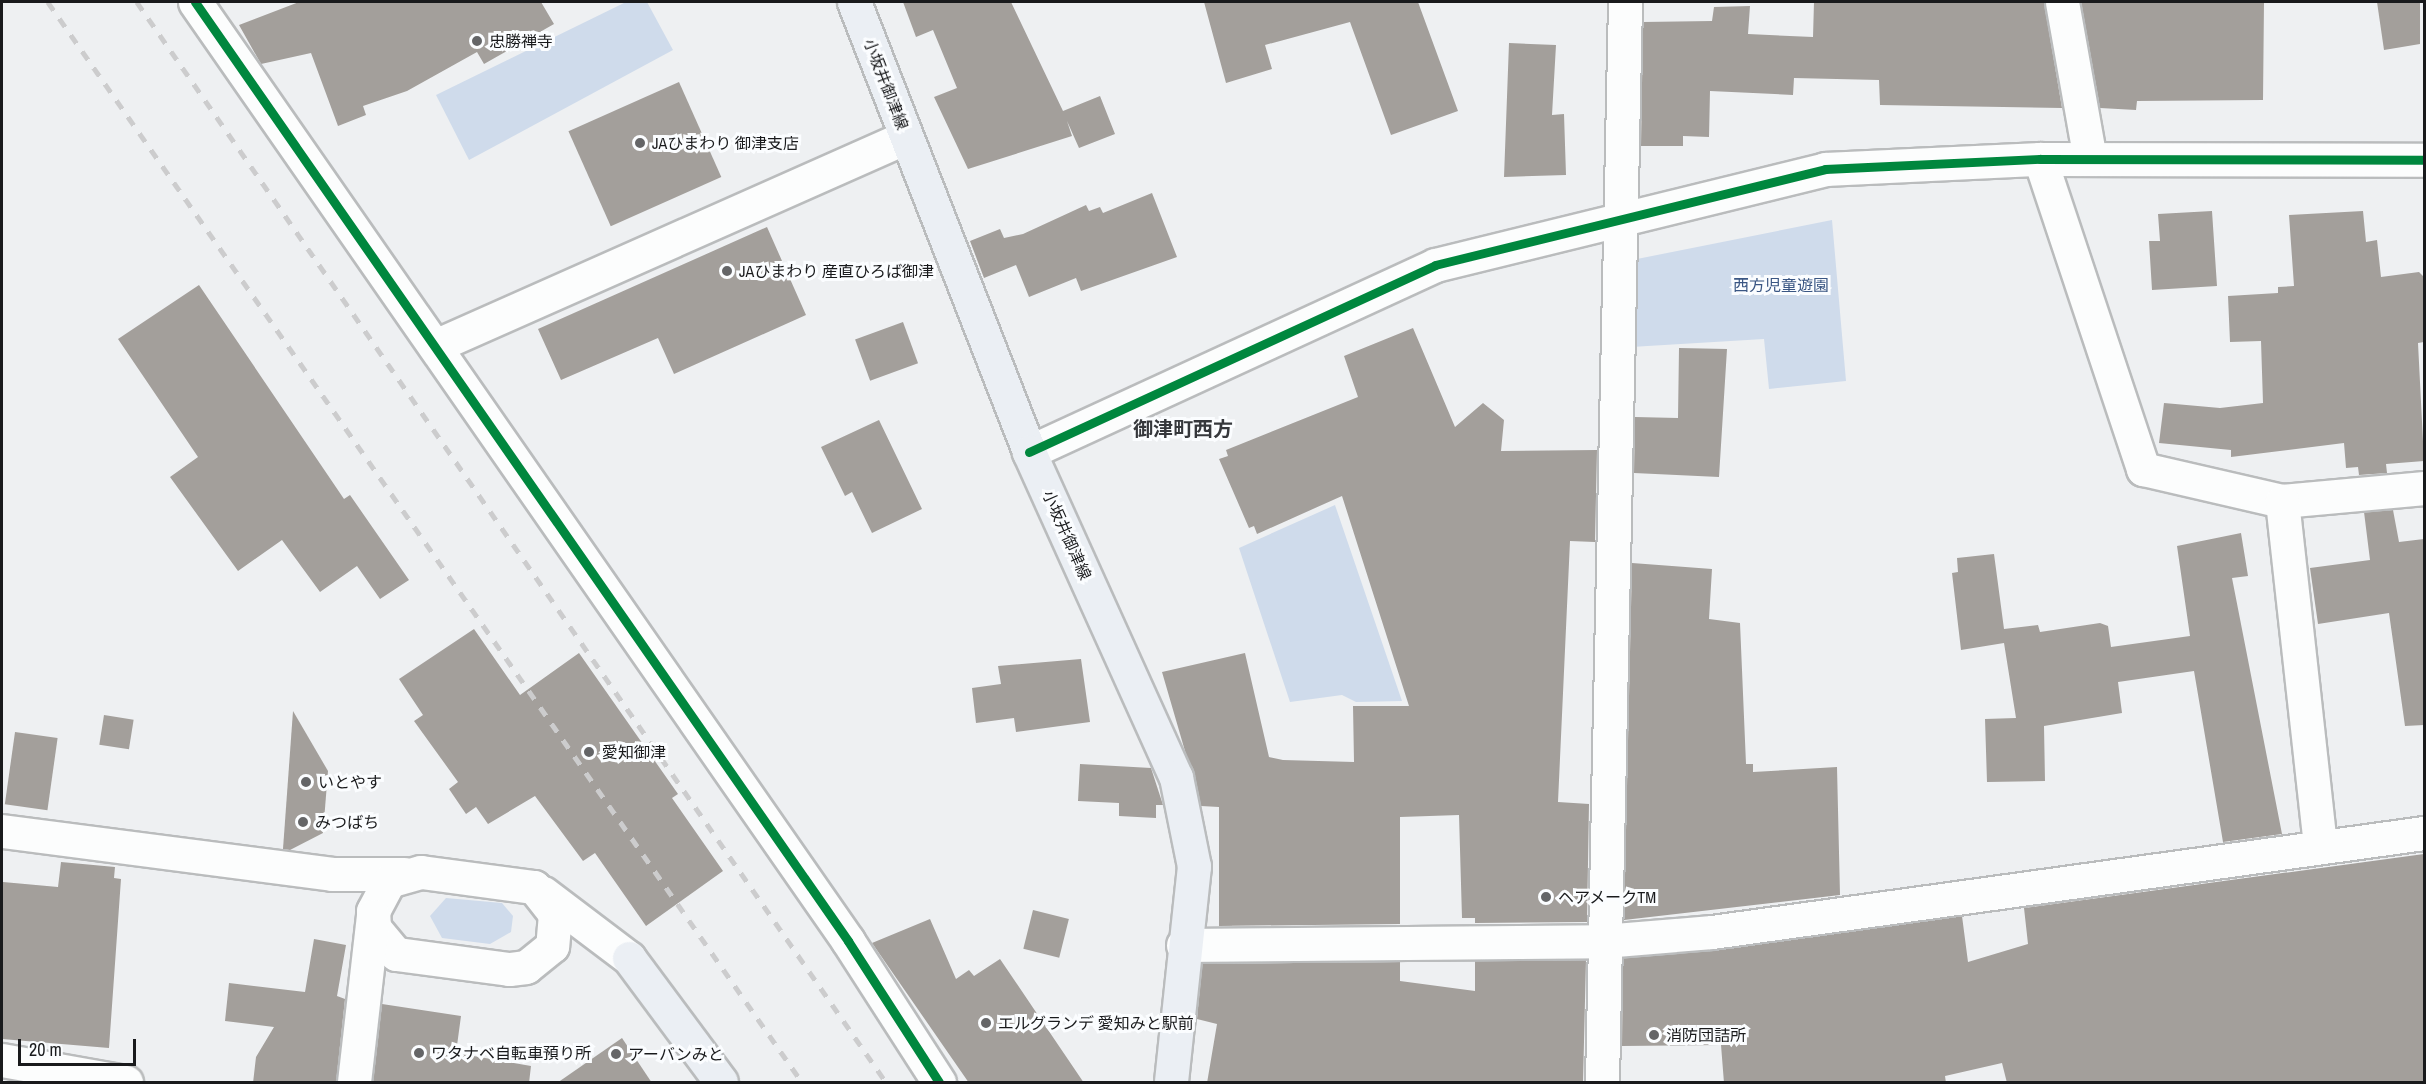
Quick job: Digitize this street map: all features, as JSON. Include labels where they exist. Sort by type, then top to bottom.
[{"type":"main road","name":"小坂井御津線","points":[[854,2],[1029,452],[1176,777],[1194,866],[1183,945],[1171,1083]]},
{"type":"main road","points":[[629,957],[722,1083]]},
{"type":"street","points":[[195,2],[848,940],[939,1083]]},
{"type":"street","points":[[1602,1083],[1603,941],[1625,2]]},
{"type":"street","points":[[2062,2],[2090,159]]},
{"type":"street","points":[[435,346],[906,137]]},
{"type":"street","points":[[2040,159],[2142,469],[2282,501],[2424,488]]},
{"type":"street","points":[[1029,452],[1435,266],[1825,169],[2040,159],[2424,160]]},
{"type":"street","points":[[2282,501],[2320,847]]},
{"type":"street","points":[[2,831],[332,874],[404,874],[534,887],[600,933],[629,957]]},
{"type":"street","points":[[1183,945],[1603,941],[1712,932],[2424,833]]},
{"type":"street","points":[[332,874],[360,891],[373,911],[383,943],[412,959]]},
{"type":"street","points":[[354,1083],[373,911],[384,888],[404,874]]},
{"type":"street","points":[[534,887],[547,898],[557,930],[541,960]]},
{"type":"street","points":[[369,957],[509,969],[541,960],[570,940],[600,933]]},
{"type":"street","points":[[2,1060],[126,1083]]},
{"type":"green space","points":[[626,2],[647,2],[673,50],[469,160],[436,95]]},
{"type":"green space","name":"西方児童遊園","points":[[1832,220],[1846,381],[1769,389],[1764,339],[1631,347],[1632,260]]},
{"type":"green space","points":[[1335,505],[1402,701],[1356,702],[1342,695],[1290,702],[1239,548]]},
{"type":"green space","points":[[446,898],[502,903],[513,916],[511,932],[490,944],[442,938],[430,916]]},
{"type":"building","points":[[299,2],[541,2],[554,24],[484,64],[477,52],[407,91],[363,106],[366,115],[338,126],[311,53],[261,64],[239,25]]},
{"type":"building","points":[[903,2],[1011,2],[1063,111],[1100,96],[1115,134],[1079,148],[1067,121],[1072,136],[968,169],[934,97],[957,88],[933,30],[916,37]]},
{"type":"building","points":[[1204,2],[1418,2],[1458,111],[1391,135],[1350,22],[1265,45],[1272,69],[1226,83]]},
{"type":"building","points":[[1814,2],[2044,2],[2062,108],[1880,105],[1879,80],[1794,78],[1793,95],[1710,91],[1709,137],[1683,136],[1683,146],[1641,146],[1643,22],[1712,21],[1714,7],[1750,6],[1748,34],[1813,37]]},
{"type":"building","points":[[2081,2],[2264,2],[2263,100],[2137,101],[2136,110],[2100,108]]},
{"type":"building","points":[[2377,2],[2420,2],[2420,44],[2384,50]]},
{"type":"building","points":[[1509,43],[1556,45],[1552,115],[1564,114],[1566,175],[1504,177]]},
{"type":"building","name":"JAひまわり 御津支店","points":[[679,82],[721,177],[611,226],[568,131]]},
{"type":"building","points":[[1152,193],[1177,257],[1081,291],[1076,278],[1029,297],[1016,265],[984,278],[970,241],[1000,229],[1004,238],[1023,234],[1086,205],[1089,211],[1100,207],[1103,213]]},
{"type":"building","points":[[2212,211],[2217,286],[2152,290],[2149,241],[2160,241],[2158,214]]},
{"type":"building","points":[[2363,211],[2366,242],[2377,240],[2381,277],[2419,272],[2424,277],[2424,342],[2418,343],[2424,461],[2386,464],[2387,473],[2359,475],[2358,467],[2346,468],[2344,443],[2231,457],[2231,450],[2159,443],[2164,403],[2220,408],[2263,403],[2261,341],[2230,342],[2228,296],[2278,293],[2278,287],[2294,286],[2289,215]]},
{"type":"building","name":"JAひまわり 産直ひろば御津","points":[[767,227],[806,315],[674,374],[658,338],[561,380],[538,329]]},
{"type":"building","points":[[199,285],[344,499],[350,495],[409,580],[380,599],[357,566],[320,592],[282,540],[238,571],[170,477],[198,457],[118,339]]},
{"type":"building","points":[[903,322],[918,363],[870,381],[855,339]]},
{"type":"building","points":[[1413,328],[1455,427],[1483,403],[1504,420],[1501,451],[1597,450],[1595,542],[1570,541],[1558,802],[1589,804],[1587,922],[1475,923],[1475,918],[1462,918],[1459,815],[1400,817],[1400,924],[1219,926],[1219,807],[1201,806],[1162,672],[1245,653],[1269,757],[1283,760],[1354,762],[1353,706],[1409,706],[1342,496],[1257,534],[1254,526],[1249,528],[1219,459],[1228,456],[1226,450],[1358,397],[1344,356]]},
{"type":"building","points":[[1679,348],[1727,349],[1719,477],[1634,473],[1635,417],[1678,418]]},
{"type":"building","points":[[879,420],[922,509],[872,533],[852,492],[845,496],[821,447]]},
{"type":"building","points":[[2393,510],[2399,542],[2424,539],[2424,725],[2405,726],[2389,613],[2318,624],[2310,568],[2370,560],[2364,512]]},
{"type":"building","points":[[2241,533],[2248,576],[2232,578],[2282,834],[2223,842],[2194,671],[2118,682],[2122,713],[2044,726],[2045,781],[1987,782],[1985,719],[2016,718],[2004,643],[1961,650],[1952,573],[1958,572],[1957,558],[1994,554],[2004,629],[2038,625],[2040,632],[2100,623],[2108,626],[2111,647],[2190,636],[2177,546]]},
{"type":"building","points":[[1632,563],[1712,569],[1709,619],[1740,623],[1746,764],[1753,764],[1753,772],[1837,767],[1840,895],[1624,920]]},
{"type":"building","points":[[474,629],[520,695],[579,653],[678,794],[672,798],[723,871],[646,926],[595,853],[583,861],[535,796],[488,824],[476,807],[466,814],[449,789],[458,782],[414,721],[423,715],[399,679]]},
{"type":"building","points":[[1081,659],[1090,722],[1016,732],[1014,718],[976,723],[972,688],[1001,684],[998,666]]},
{"type":"building","points":[[293,711],[328,771],[323,833],[290,850],[283,849]]},
{"type":"building","points":[[104,715],[134,720],[129,749],[99,745]]},
{"type":"building","points":[[15,732],[58,738],[47,810],[5,804]]},
{"type":"building","points":[[1080,764],[1151,768],[1163,805],[1156,805],[1156,818],[1119,816],[1119,803],[1078,801]]},
{"type":"building","points":[[2424,854],[2424,1083],[2007,1083],[2002,1063],[1945,1076],[1946,1083],[1724,1083],[1721,1045],[1622,1046],[1623,958],[1962,916],[1968,962],[2028,944],[2024,908]]},
{"type":"building","points":[[61,862],[115,867],[114,878],[121,879],[109,1048],[2,1039],[3,882],[58,887]]},
{"type":"building","points":[[1033,910],[1069,919],[1059,958],[1023,949]]},
{"type":"building","name":"エルグランデ 愛知みと駅前","points":[[930,919],[956,979],[969,970],[974,976],[1000,959],[1084,1083],[969,1083],[872,943]]},
{"type":"building","points":[[314,939],[346,945],[337,996],[345,999],[336,1083],[253,1083],[256,1057],[274,1027],[225,1021],[229,983],[305,992]]},
{"type":"building","points":[[1586,960],[1583,1083],[1207,1083],[1217,1024],[1197,1019],[1202,964],[1400,962],[1400,981],[1475,991],[1475,961]]},
{"type":"building","name":"ワタナベ自転車預り所","points":[[382,1004],[461,1016],[456,1053],[531,1066],[529,1083],[373,1083]]},
{"type":"building","name":"アーバンみと","points":[[622,1038],[652,1083],[557,1083]]},
{"type":"railway","points":[[48,2],[802,1082]]},
{"type":"railway","points":[[137,2],[886,1082]]},
{"type":"cycle path","points":[[195,2],[848,941],[939,1082]]},
{"type":"cycle path","points":[[1029,452],[1435,265],[1825,169],[2040,159],[2424,160]]},
{"type":"place","name":"忠勝禅寺","points":[[477,41]]},
{"type":"place","name":"JAひまわり 御津支店","points":[[640,143]]},
{"type":"place","name":"JAひまわり 産直ひろば御津","points":[[727,271]]},
{"type":"place","name":"愛知御津","points":[[589,752]]},
{"type":"place","name":"いとやす","points":[[306,782]]},
{"type":"place","name":"みつばち","points":[[303,822]]},
{"type":"place","name":"ヘアメークTM","points":[[1546,897]]},
{"type":"place","name":"エルグランデ 愛知みと駅前","points":[[986,1023]]},
{"type":"place","name":"消防団詰所","points":[[1654,1035]]},
{"type":"place","name":"ワタナベ自転車預り所","points":[[419,1053]]},
{"type":"place","name":"アーバンみと","points":[[616,1054]]},
{"type":"district","name":"御津町西方","points":[[1183,428]]}]
